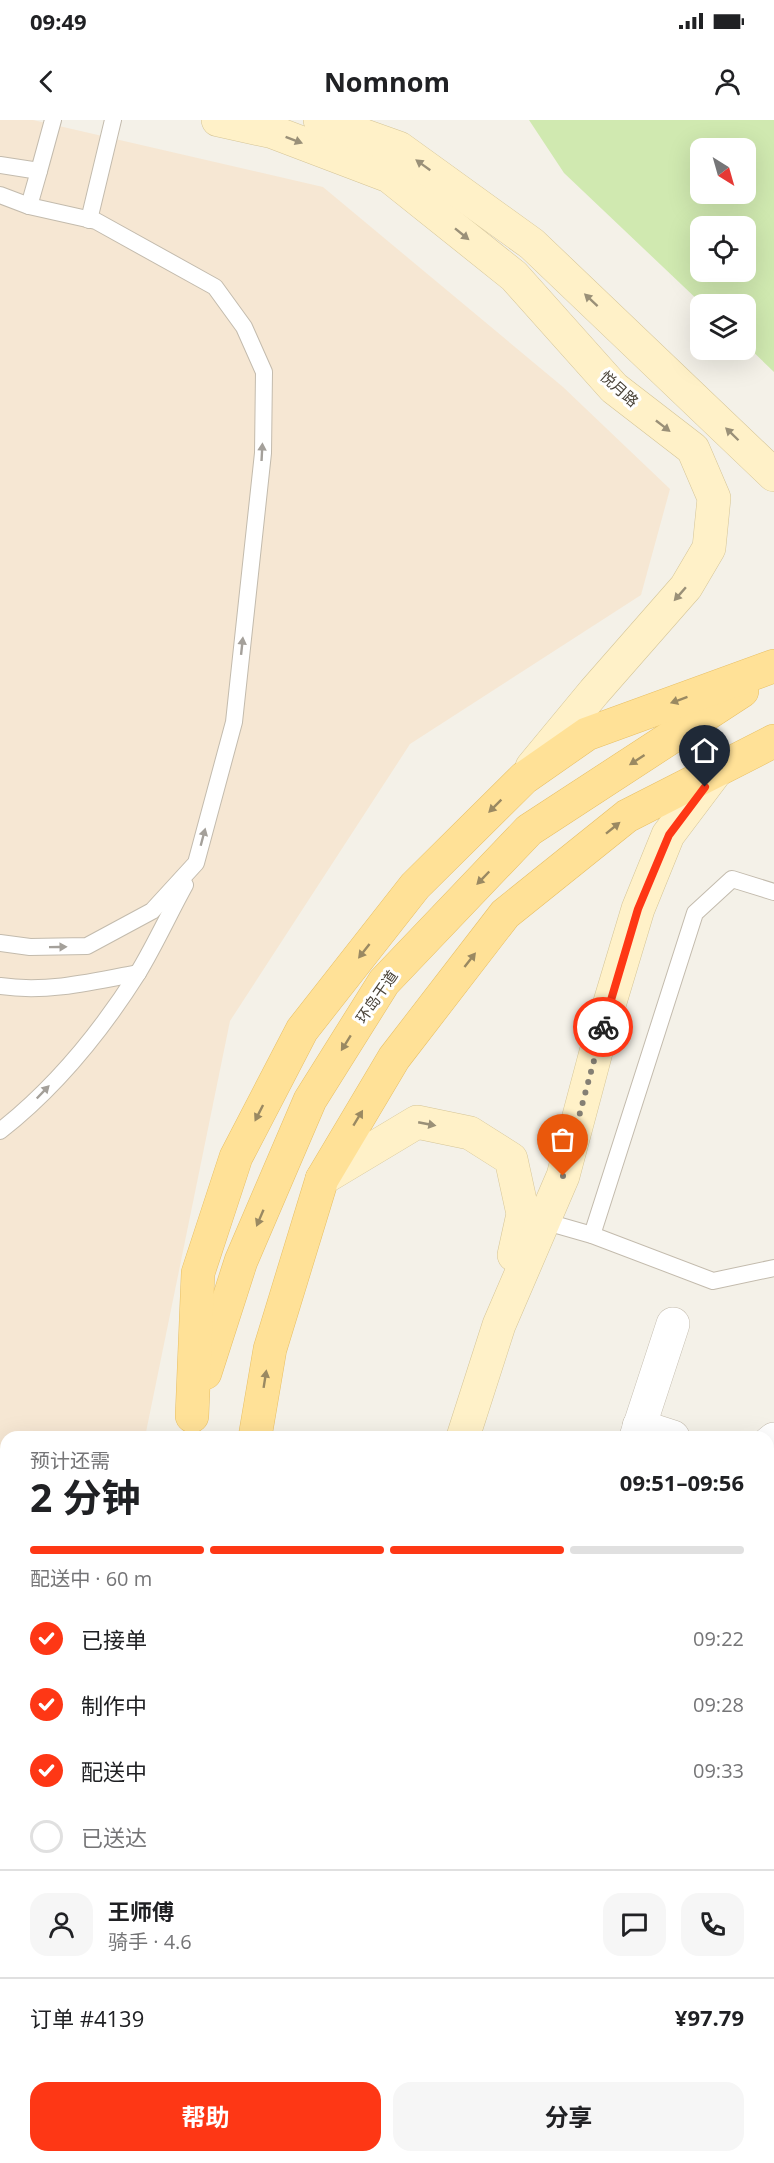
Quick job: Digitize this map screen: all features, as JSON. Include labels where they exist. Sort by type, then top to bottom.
[{"type":"main road","name":"悦月路","points":[[218,120],[273,132],[389,176],[514,276],[614,388],[693,450],[714,498],[710,548],[686,587],[594,692],[524,778]]},
{"type":"main road","points":[[320,120],[399,148],[532,244],[774,475]]},
{"type":"main road","points":[[190,1427],[198,1273],[236,1157],[302,1030],[415,886],[524,778],[587,734],[774,668]]},
{"type":"main road","name":"环岛干道","points":[[190,1427],[241,1261],[310,1100],[384,982],[530,830],[774,668]]},
{"type":"main road","points":[[256,1431],[270,1349],[322,1179],[393,1058],[505,914],[627,816],[774,741]]},
{"type":"main road","points":[[465,1431],[499,1325],[563,1176],[604,1022],[638,909],[669,835],[717,770]]},
{"type":"main road","points":[[322,1179],[417,1122],[470,1133],[511,1159],[523,1214],[499,1325]]},
{"type":"street","points":[[637,1431],[673,1324]]},
{"type":"lane","points":[[29,206],[53,120]]},
{"type":"lane","points":[[89,220],[113,120]]},
{"type":"lane","points":[[0,165],[39,171]]},
{"type":"lane","points":[[0,195],[29,206],[96,221],[215,287],[244,327],[264,372],[262,453],[234,722],[196,863],[138,973],[84,1051],[22,1113],[0,1131]]},
{"type":"lane","points":[[0,944],[30,947],[87,946],[152,911],[196,863]]},
{"type":"lane","points":[[592,1235],[695,913],[732,879],[774,892]]},
{"type":"lane","points":[[0,986],[21,989],[66,987],[138,973]]},
{"type":"lane","points":[[543,1221],[592,1235],[713,1281],[774,1268]]},
{"type":"shaded area","points":[[0,120],[33,120],[323,187],[563,387],[670,489],[641,595],[410,744],[230,1021],[146,1431],[0,1431]]},
{"type":"green space","points":[[529,120],[774,120],[774,372],[756,355],[756,294],[691,294],[564,173]]},
{"type":"way so far","points":[[563,1176],[603,1027]]},
{"type":"route","points":[[603,1027],[638,909],[669,835],[705,787]]}]
